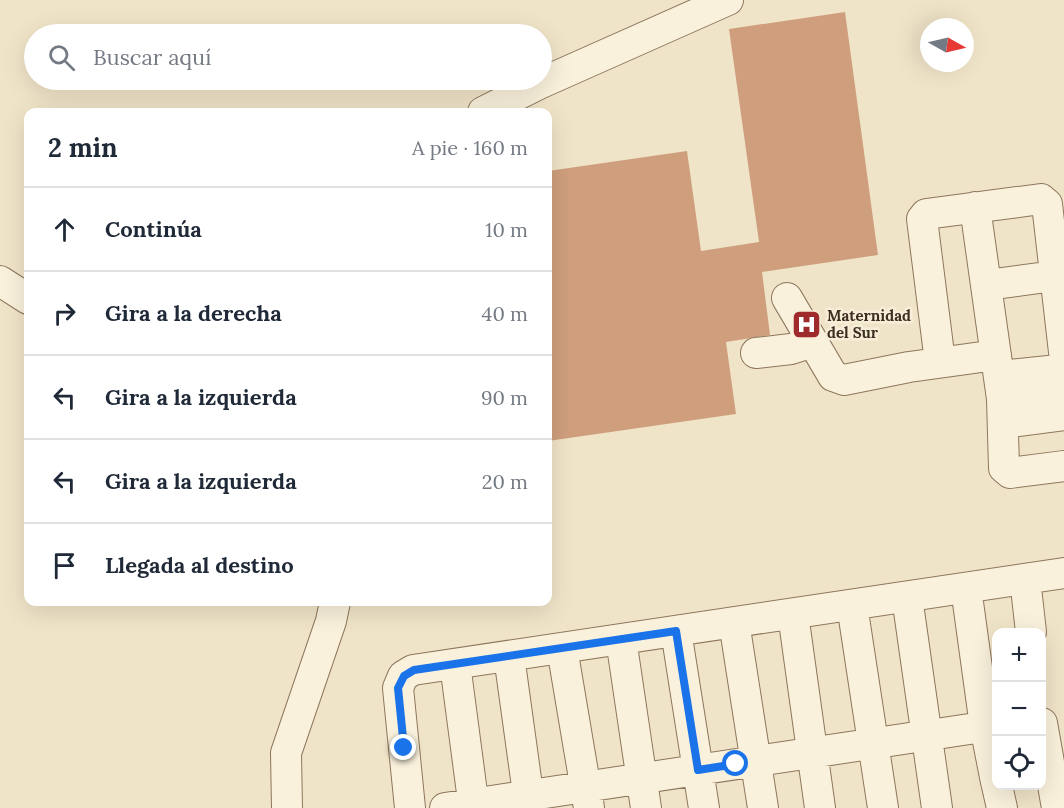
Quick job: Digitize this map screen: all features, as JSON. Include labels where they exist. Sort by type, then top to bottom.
[{"type":"lane","points":[[552,78],[728,0]]},
{"type":"lane","points":[[491,108],[527,90]]},
{"type":"lane","points":[[940,362],[922,219],[926,214],[1045,201],[1064,352]]},
{"type":"lane","points":[[975,207],[1000,389],[1005,468],[1010,473],[1064,466]]},
{"type":"lane","points":[[987,285],[1054,276]]},
{"type":"lane","points":[[0,281],[24,296]]},
{"type":"lane","points":[[787,298],[833,376],[844,380],[940,362],[1064,415]]},
{"type":"lane","points":[[756,353],[790,349],[813,342]]},
{"type":"lane","points":[[1000,389],[1064,366]]},
{"type":"lane","points":[[1000,389],[1064,389]]},
{"type":"lane","points":[[410,808],[398,688],[404,676],[414,670],[1064,573]]},
{"type":"lane","points":[[1025,579],[1030,628]]},
{"type":"lane","points":[[455,663],[464,807],[587,797],[642,778],[991,725],[966,588]]},
{"type":"lane","points":[[907,597],[937,808]]},
{"type":"lane","points":[[852,605],[871,743],[883,808]]},
{"type":"lane","points":[[287,808],[286,753],[334,606]]},
{"type":"lane","points":[[794,614],[820,808]]},
{"type":"lane","points":[[734,622],[763,808]]},
{"type":"lane","points":[[676,631],[704,808]]},
{"type":"lane","points":[[621,639],[646,808]]},
{"type":"lane","points":[[562,648],[587,797]]},
{"type":"lane","points":[[509,656],[529,802]]},
{"type":"lane","points":[[1046,717],[1064,714]]},
{"type":"lane","points":[[1043,736],[1057,808]]},
{"type":"lane","points":[[998,790],[1002,808]]},
{"type":"building","points":[[845,12],[878,255],[762,272],[770,335],[726,342],[736,414],[552,440],[552,170],[687,151],[701,251],[759,242],[729,29]]},
{"type":"place","name":"Maternidad del Sur","points":[[806,325]]},
{"type":"route","points":[[404,748],[398,688],[404,676],[414,670],[676,631],[698,770],[736,764]]}]
